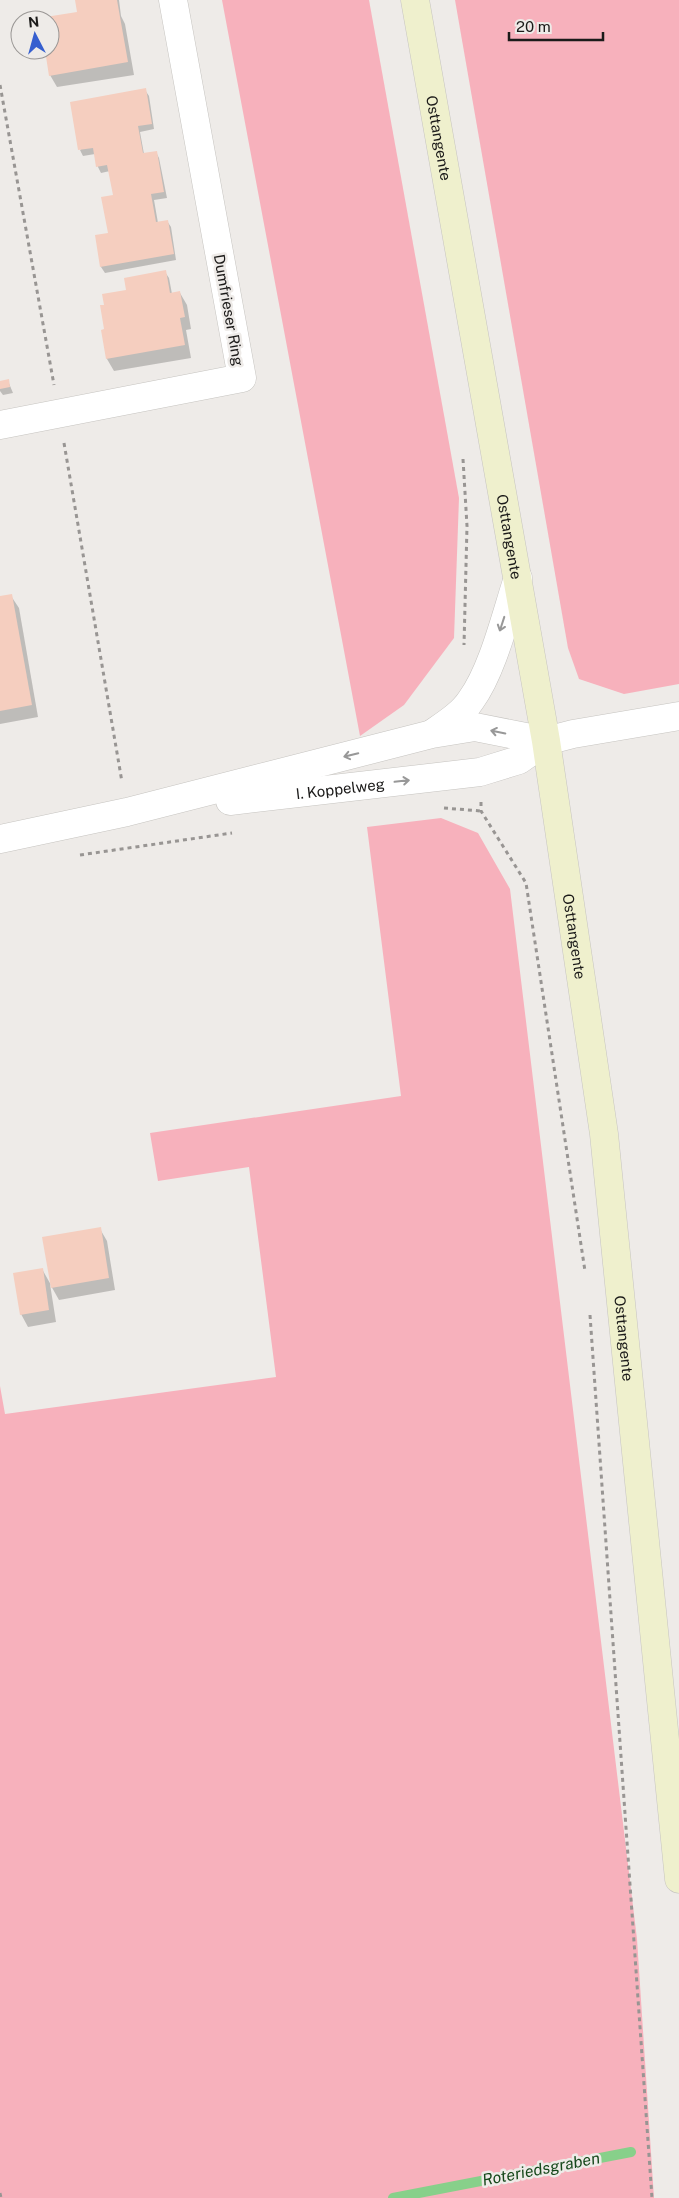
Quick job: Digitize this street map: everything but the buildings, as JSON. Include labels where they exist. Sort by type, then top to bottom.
[{"type":"main road","name":"Osttangente","points":[[415,0],[546,741],[604,1134],[679,1879]]},
{"type":"street","name":"Dumfrieser Ring","points":[[0,425],[242,378],[173,0]]},
{"type":"street","name":"I. Koppelweg","points":[[432,734],[452,719],[471,700],[488,667],[518,578]]},
{"type":"street","name":"I. Koppelweg","points":[[127,812],[480,772],[519,760],[546,741],[573,734],[679,716]]},
{"type":"street","name":"I. Koppelweg","points":[[0,839],[127,812],[432,734],[475,727],[546,741]]},
{"type":"path","points":[[0,85],[59,414],[127,812]]},
{"type":"path","points":[[463,452],[466,526],[463,654]]},
{"type":"path","points":[[436,808],[481,811],[526,883],[586,1278]]},
{"type":"path","points":[[76,856],[241,831]]},
{"type":"path","points":[[589,1308],[652,2198]]},
{"type":"path","points":[[0,2193],[1,2198]]},
{"type":"shaded area","points":[[222,0],[369,0],[459,498],[454,638],[404,705],[360,736]]},
{"type":"shaded area","points":[[455,0],[679,0],[679,684],[624,694],[579,679],[568,648]]},
{"type":"shaded area","points":[[441,818],[478,833],[510,889],[637,1939],[654,2198],[0,2198],[0,1386],[5,1414],[276,1377],[249,1167],[158,1181],[150,1133],[401,1096],[367,827]]},
{"type":"waterway","name":"Roteriedsgraben","points":[[393,2198],[631,2152]]}]
